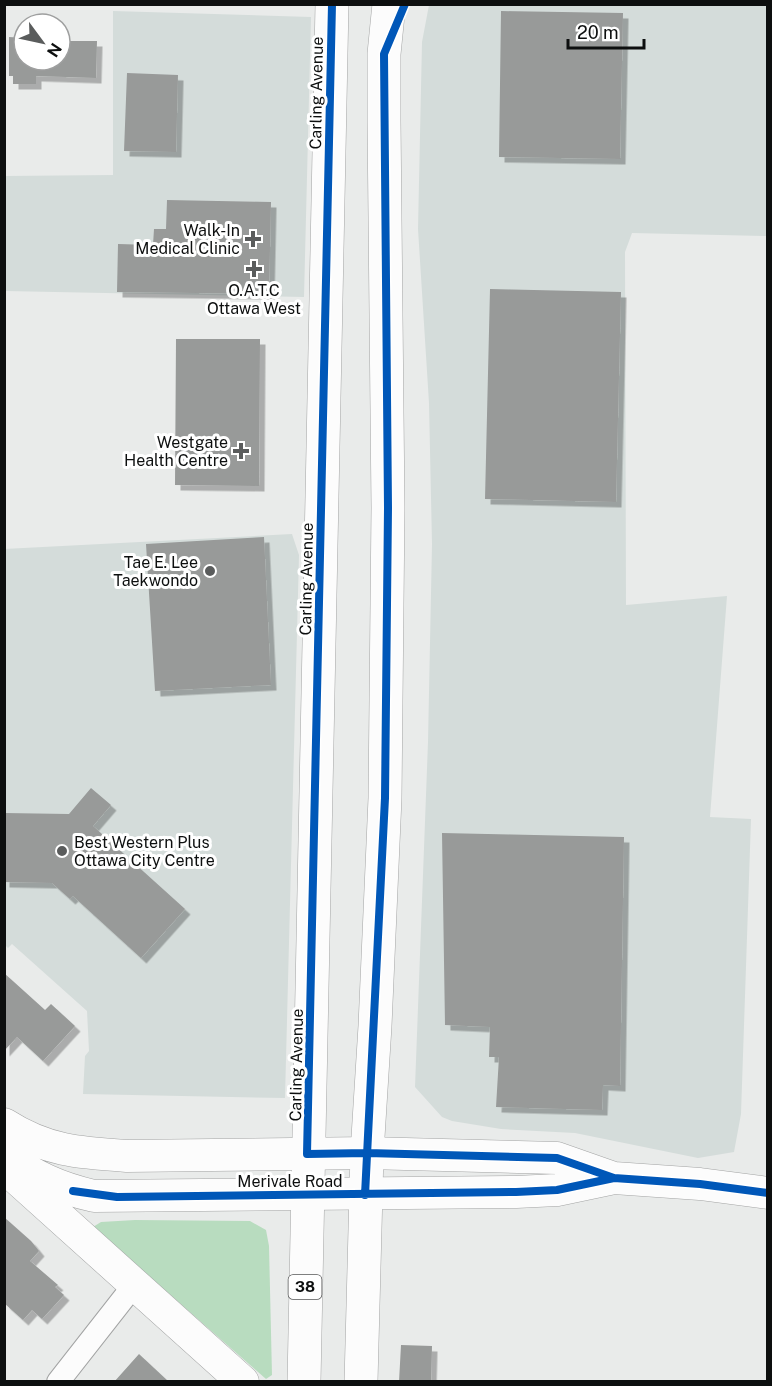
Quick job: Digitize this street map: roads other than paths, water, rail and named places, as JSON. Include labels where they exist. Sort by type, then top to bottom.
[{"type":"main road","name":"Carling Avenue","points":[[304,1382],[332,4]]},
{"type":"main road","points":[[362,1382],[365,1195],[385,798],[388,497],[384,103],[389,4]]},
{"type":"main road","name":"Merivale Road","points":[[4,1124],[38,1144],[93,1154],[127,1156],[367,1153],[557,1158],[614,1178],[700,1184],[768,1193]]},
{"type":"main road","name":"Merivale Road","points":[[4,1154],[23,1169],[53,1185],[94,1196],[307,1193],[365,1195],[556,1190],[614,1178]]},
{"type":"main road","points":[[4,1164],[21,1185],[243,1382]]},
{"type":"street","points":[[58,1382],[134,1285]]},
{"type":"place","name":"Walk-In Medical Clinic","points":[[253,239]]},
{"type":"place","name":"O.A.T.C Ottawa West","points":[[254,269]]},
{"type":"place","name":"Westgate Health Centre","points":[[241,451]]},
{"type":"place","name":"Tae E. Lee Taekwondo","points":[[210,571]]},
{"type":"place","name":"Best Western Plus Ottawa City Centre","points":[[62,851]]}]
